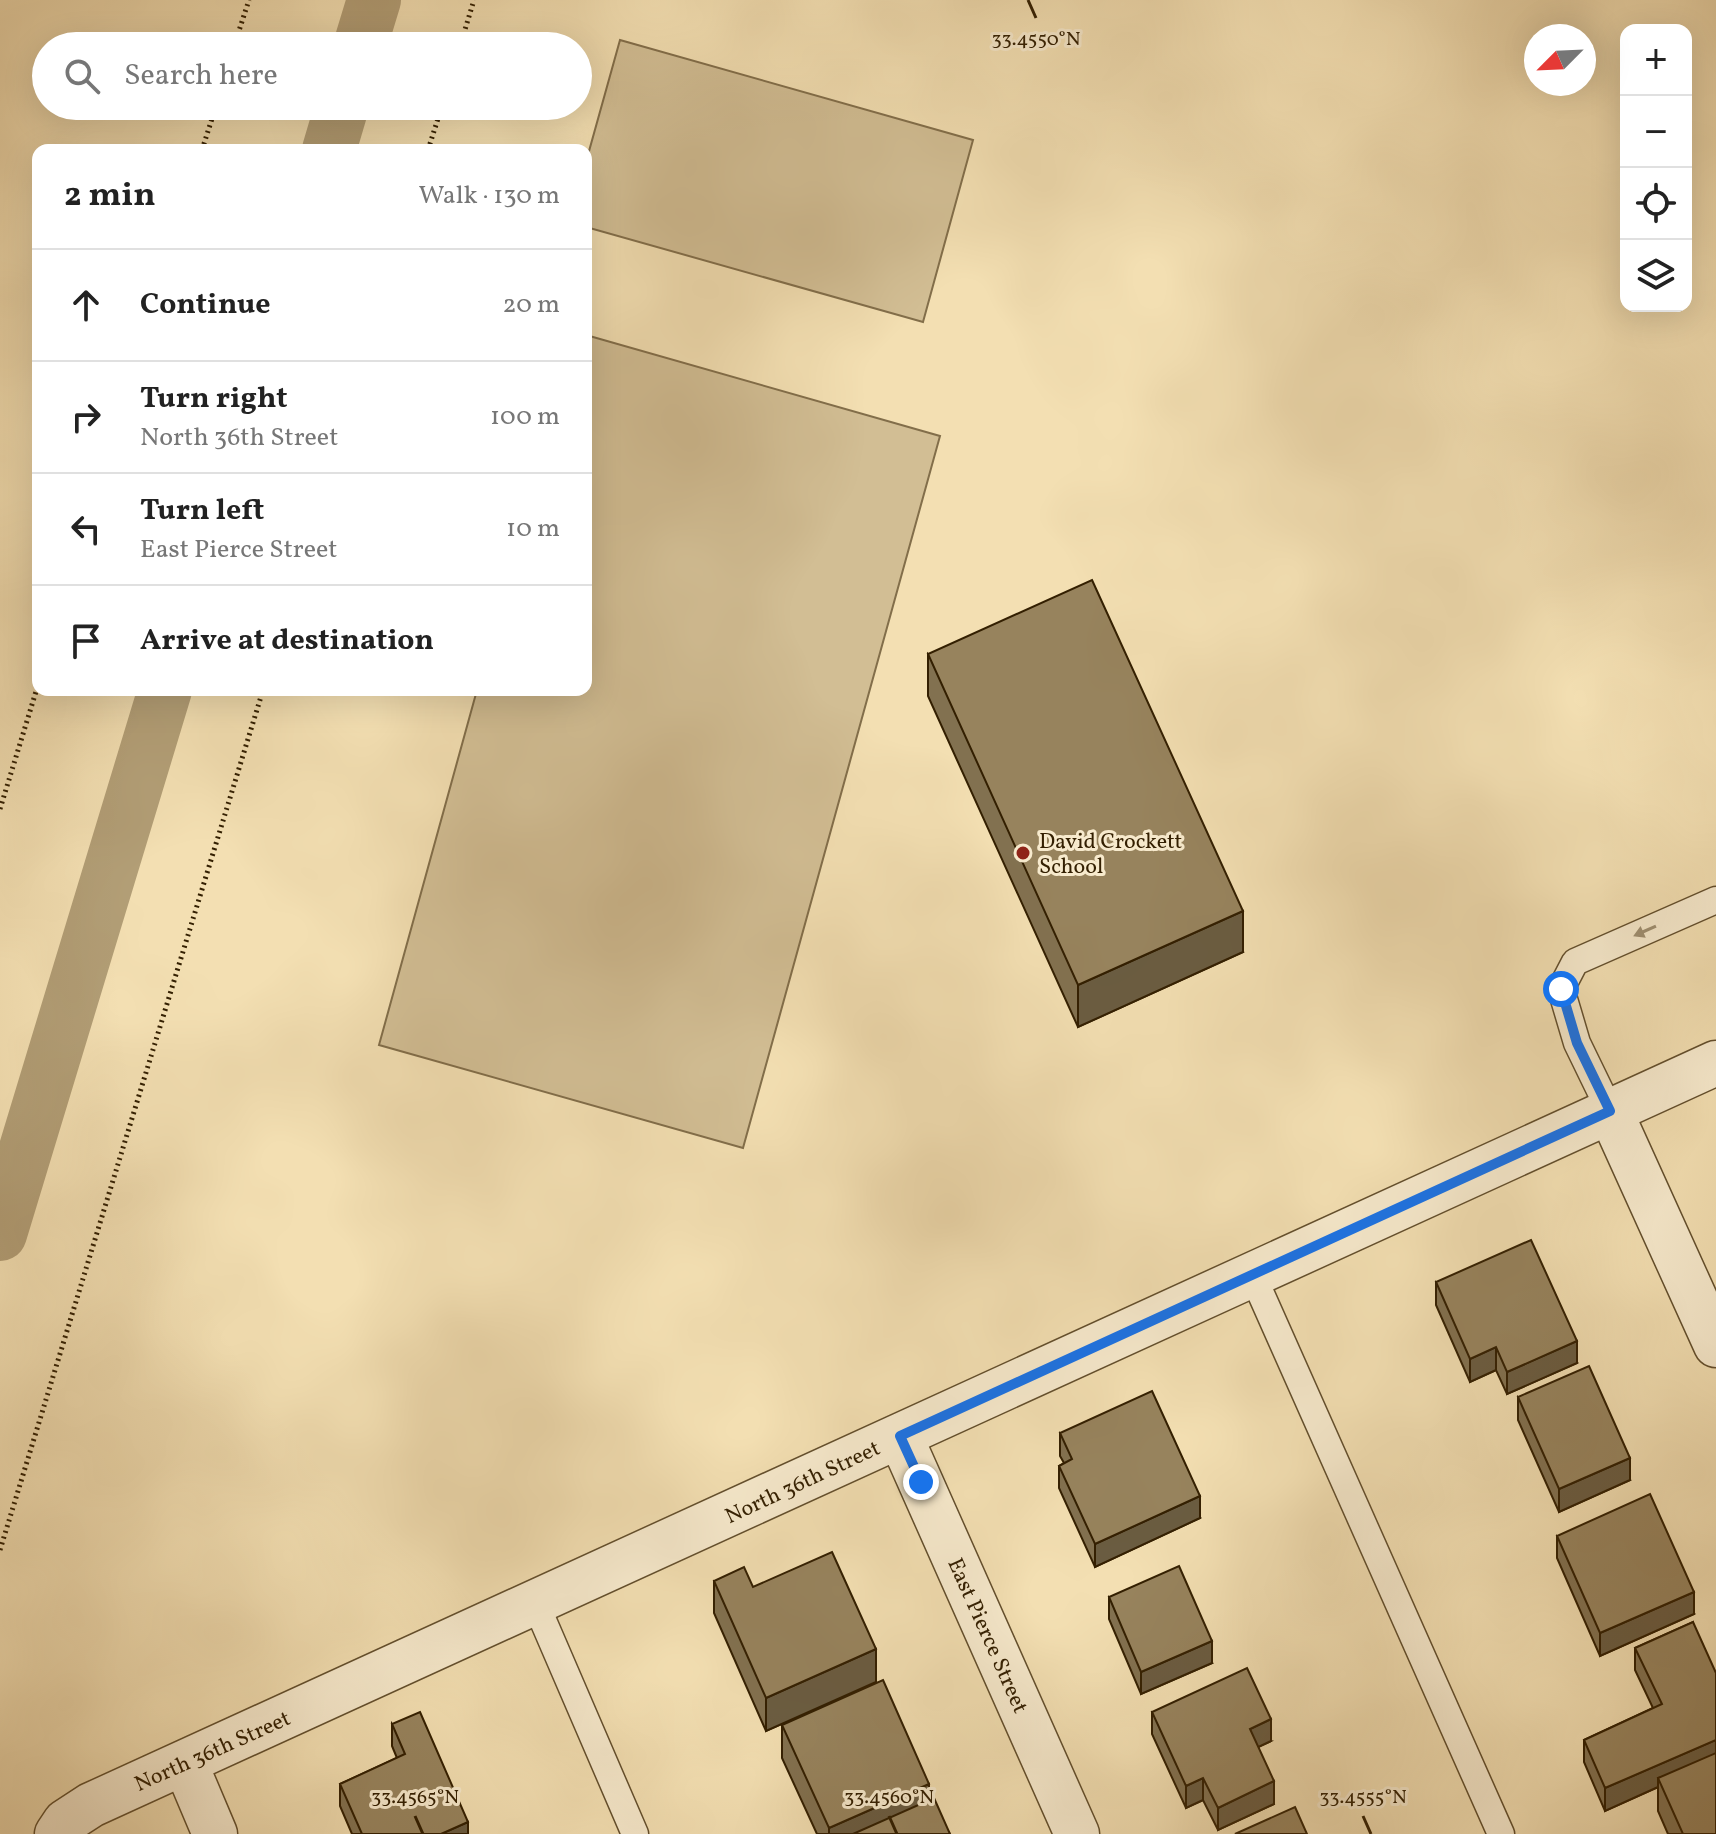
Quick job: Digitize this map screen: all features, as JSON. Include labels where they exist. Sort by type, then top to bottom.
[{"type":"street","name":"North 36th Street","points":[[61,1828],[91,1805],[1716,1063]]},
{"type":"street","points":[[1610,1111],[1716,1345]]},
{"type":"street","name":"East Pierce Street","points":[[900,1436],[1077,1834]]},
{"type":"street","points":[[185,1763],[215,1834]]},
{"type":"lane","points":[[1610,1111],[1577,1043],[1561,989],[1575,962],[1716,900]]},
{"type":"lane","points":[[1253,1276],[1501,1834]]},
{"type":"lane","points":[[535,1602],[635,1834]]},
{"type":"path","points":[[239,32],[249,0]]},
{"type":"path","points":[[464,32],[474,0]]},
{"type":"path","points":[[204,144],[212,120]]},
{"type":"path","points":[[430,144],[438,120]]},
{"type":"path","points":[[0,809],[35,696]]},
{"type":"path","points":[[0,1550],[261,696]]},
{"type":"shaded area","points":[[620,40],[973,140],[923,322],[592,229],[591,144]]},
{"type":"shaded area","points":[[592,337],[940,436],[743,1148],[379,1045],[475,696],[592,696]]},
{"type":"building","points":[[1092,580],[1243,911],[1078,985],[928,654]]},
{"type":"building","points":[[1531,1240],[1577,1341],[1507,1372],[1496,1347],[1470,1359],[1436,1282]]},
{"type":"building","points":[[1589,1366],[1630,1458],[1559,1489],[1518,1397]]},
{"type":"building","points":[[1152,1391],[1200,1496],[1095,1544],[1059,1466],[1072,1459],[1060,1433]]},
{"type":"building","points":[[1650,1494],[1694,1592],[1600,1633],[1557,1536]]},
{"type":"building","points":[[832,1552],[876,1649],[766,1698],[714,1581],[744,1567],[753,1587]]},
{"type":"building","points":[[1179,1566],[1212,1641],[1141,1672],[1109,1597]]},
{"type":"building","points":[[1693,1622],[1716,1673],[1716,1740],[1605,1788],[1584,1740],[1662,1704],[1635,1648]]},
{"type":"building","points":[[1247,1668],[1271,1719],[1250,1729],[1274,1781],[1218,1808],[1203,1778],[1186,1786],[1152,1712]]},
{"type":"building","points":[[883,1680],[929,1784],[829,1828],[782,1725]]},
{"type":"building","points":[[420,1712],[468,1822],[441,1834],[362,1834],[340,1784],[405,1754],[392,1724]]},
{"type":"building","points":[[1716,1753],[1716,1834],[1683,1834],[1658,1778]]},
{"type":"building","points":[[934,1798],[950,1834],[853,1834]]},
{"type":"building","points":[[1295,1807],[1307,1834],[1235,1834]]},
{"type":"waterway","points":[[364,32],[374,0]]},
{"type":"waterway","points":[[331,144],[338,120]]},
{"type":"waterway","points":[[0,1234],[163,696]]},
{"type":"place","name":"David Crockett School","points":[[1023,853]]},
{"type":"route","points":[[921,1482],[900,1436],[1610,1111],[1577,1043],[1561,989]]}]
